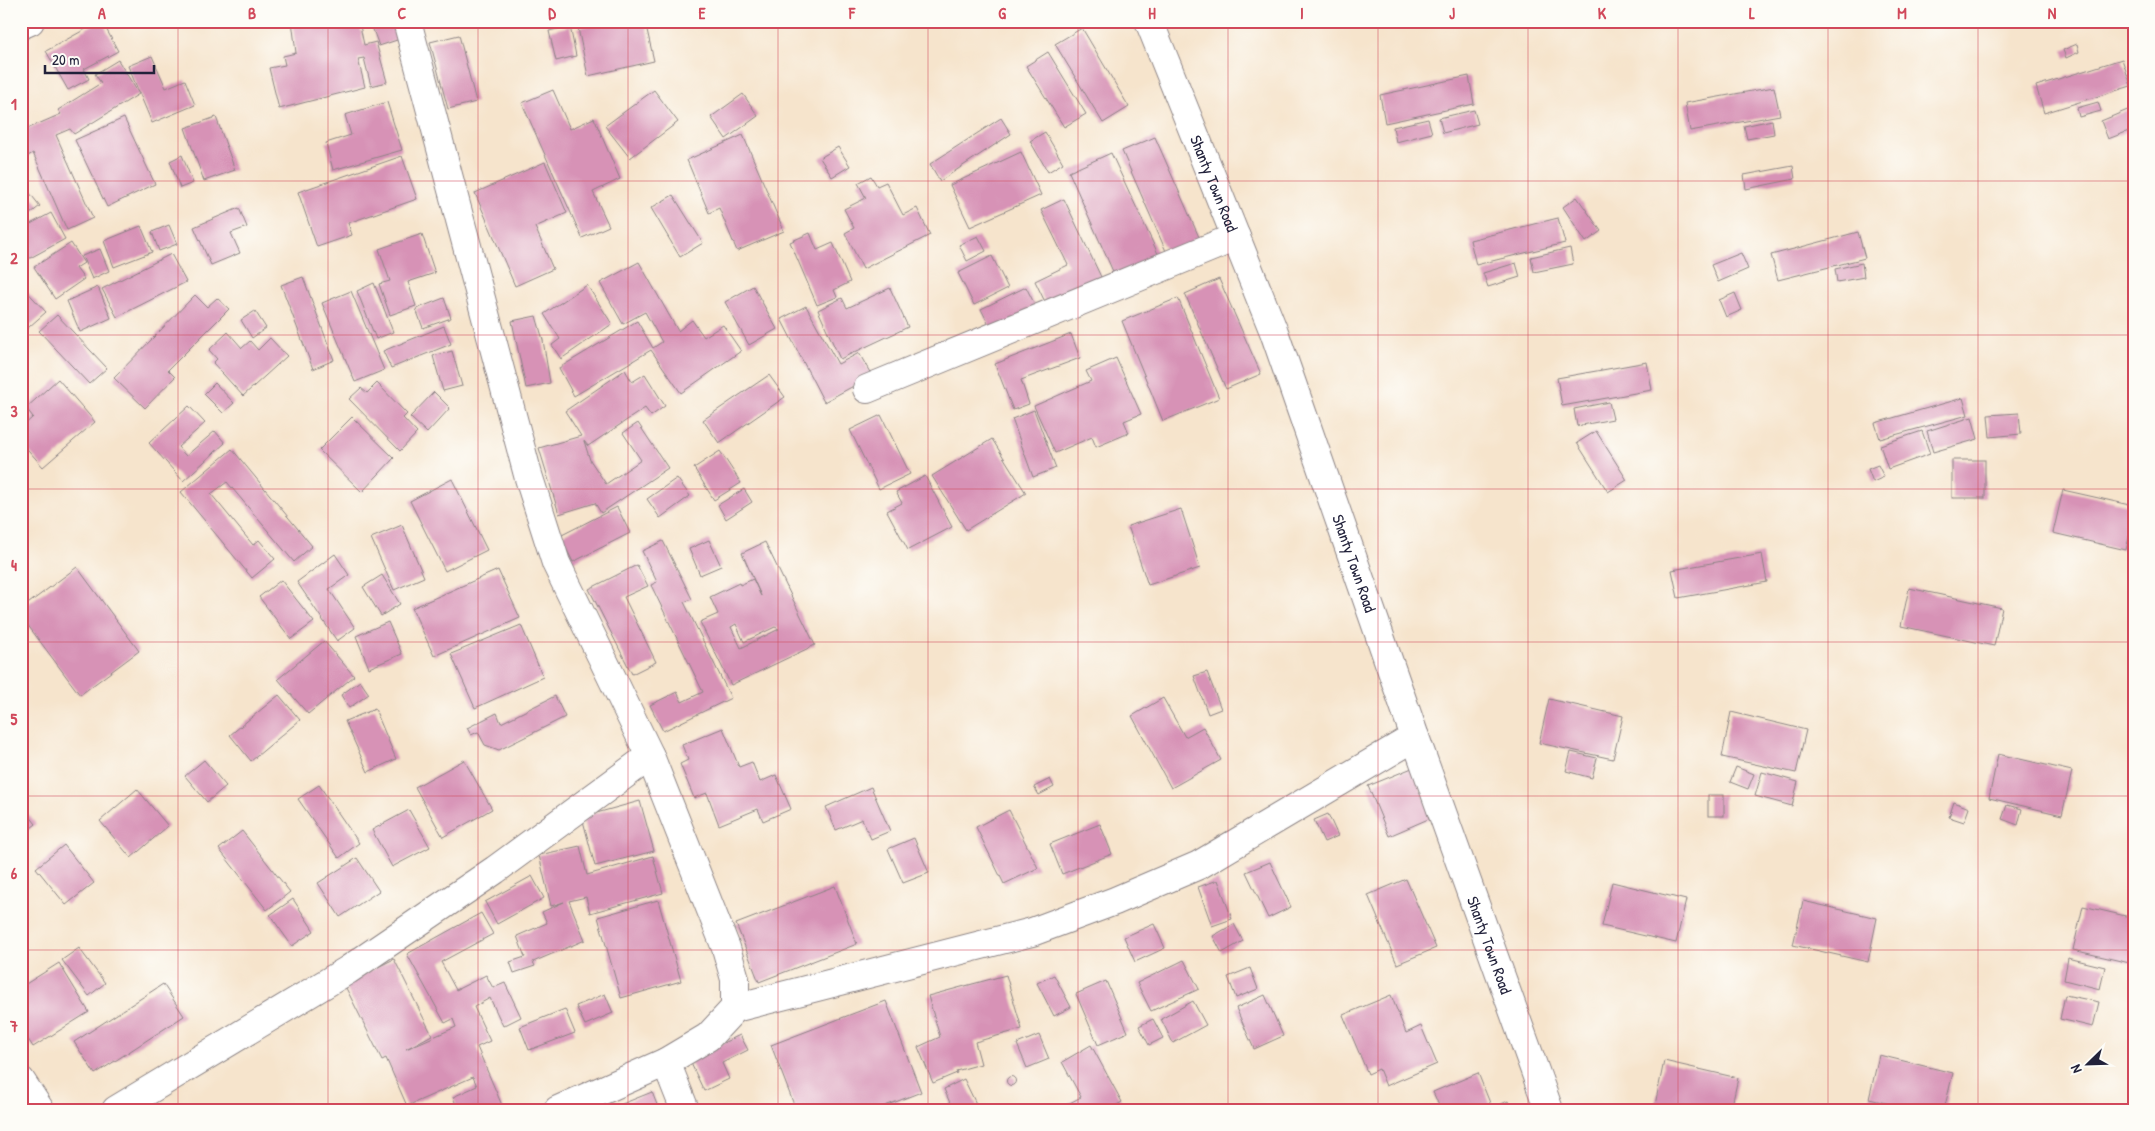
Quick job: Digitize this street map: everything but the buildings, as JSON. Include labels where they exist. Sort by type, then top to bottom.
[{"type":"street","points":[[21,25],[30,21]]},
{"type":"street","points":[[407,21],[528,475],[556,563],[650,756],[726,948],[735,979],[734,1008]]},
{"type":"street","name":"Shanty Town Road","points":[[1149,21],[1274,332],[1415,737],[1549,1110]]},
{"type":"street","points":[[867,389],[1236,237]]},
{"type":"street","points":[[558,1110],[666,1062],[708,1037],[734,1008],[1032,932],[1116,901],[1199,865],[1415,737]]},
{"type":"street","points":[[116,1110],[348,970],[495,870],[650,756]]},
{"type":"street","points":[[666,1062],[685,1110]]},
{"type":"street","points":[[21,1081],[40,1110]]}]
